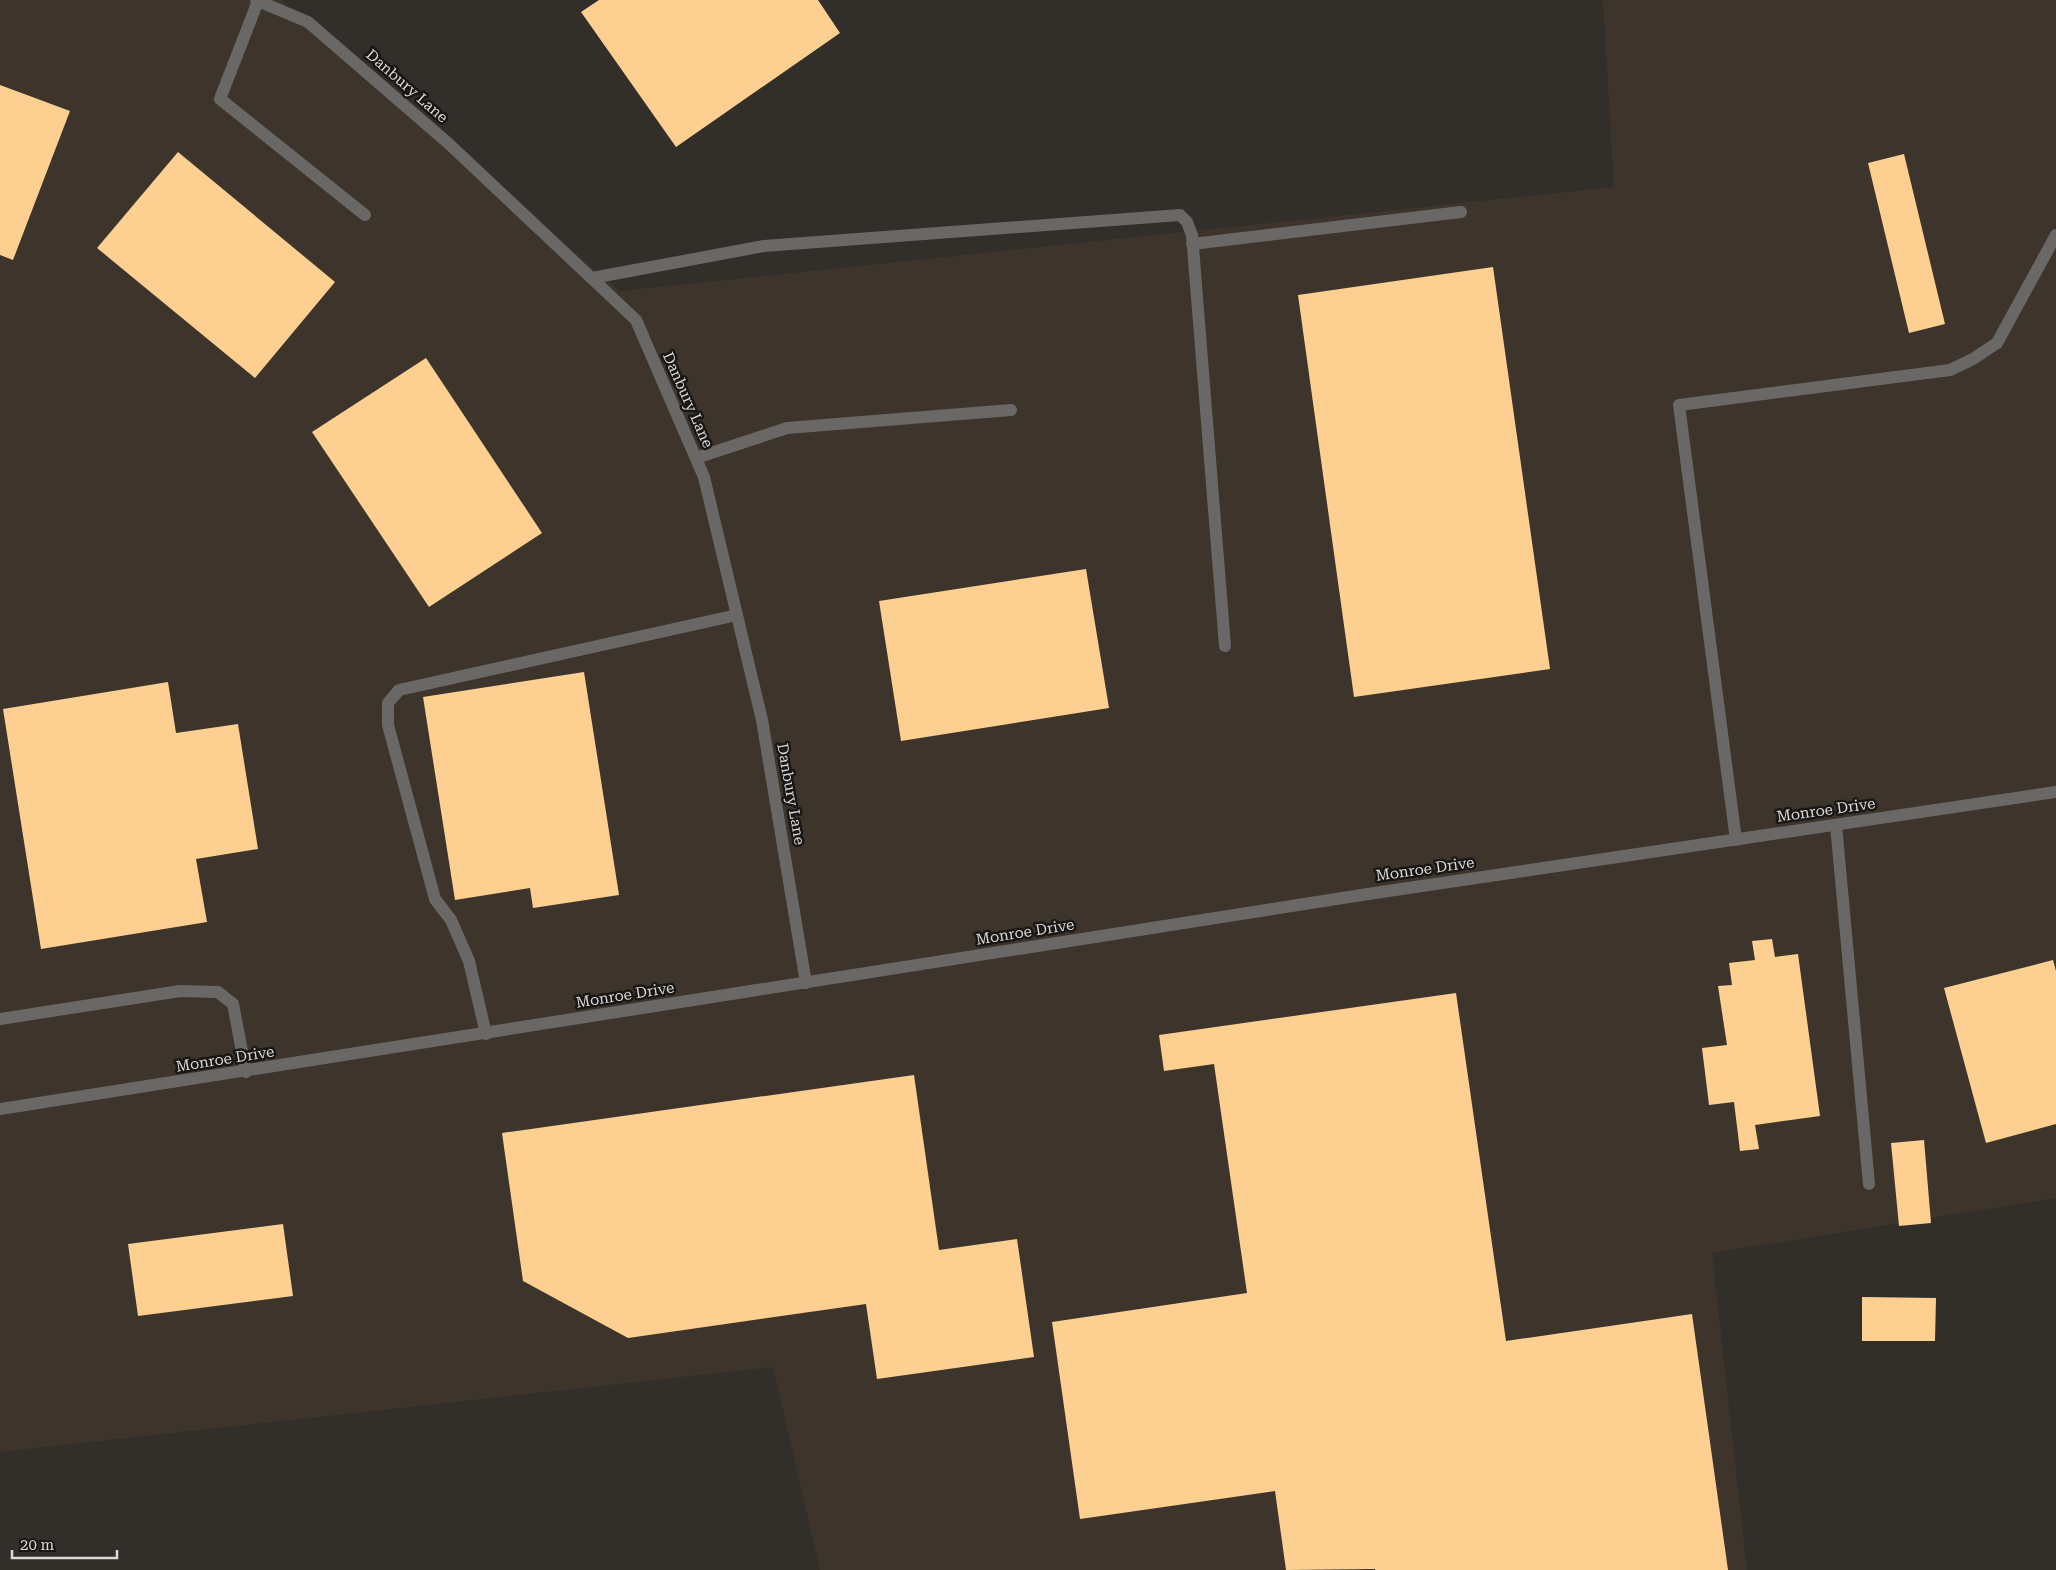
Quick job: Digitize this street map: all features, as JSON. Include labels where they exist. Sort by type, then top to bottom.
[{"type":"street","points":[[257,0],[220,99],[365,215]]},
{"type":"street","name":"Danbury Lane","points":[[257,0],[308,22],[448,143],[636,320],[704,477],[762,720],[806,983]]},
{"type":"street","points":[[1192,244],[1461,212]]},
{"type":"street","points":[[592,278],[764,246],[1180,215],[1188,222],[1192,235],[1224,646]]},
{"type":"street","points":[[1736,840],[1679,405],[1950,370],[1974,359],[1998,343],[2056,235]]},
{"type":"street","points":[[696,458],[787,428],[1011,410]]},
{"type":"street","points":[[486,1034],[469,961],[451,920],[435,900],[388,726],[388,702],[399,690],[737,615]]},
{"type":"street","name":"Monroe Drive","points":[[0,1109],[246,1072],[1358,896],[2056,792]]},
{"type":"street","points":[[1836,825],[1869,1184]]},
{"type":"street","points":[[0,1019],[180,991],[218,992],[233,1004],[246,1072]]},
{"type":"shaded area","points":[[0,0],[282,0],[620,291],[1614,187],[1603,0],[2056,0],[2056,1198],[1712,1253],[1747,1570],[820,1570],[773,1367],[0,1452]]},
{"type":"building","points":[[599,0],[818,0],[840,33],[676,147],[581,12]]},
{"type":"building","points":[[0,85],[70,111],[13,260],[0,255]]},
{"type":"building","points":[[178,152],[335,282],[255,378],[97,248]]},
{"type":"building","points":[[1904,154],[1945,324],[1909,333],[1868,163]]},
{"type":"building","points":[[1493,267],[1550,669],[1354,697],[1298,295]]},
{"type":"building","points":[[426,358],[542,533],[429,607],[312,432]]},
{"type":"building","points":[[1086,569],[1109,708],[901,741],[879,601]]},
{"type":"building","points":[[584,672],[619,895],[533,908],[530,888],[455,900],[423,697]]},
{"type":"building","points":[[168,682],[176,733],[238,724],[258,849],[196,859],[207,922],[41,949],[3,709]]},
{"type":"building","points":[[1772,939],[1775,957],[1798,954],[1820,1116],[1755,1125],[1759,1149],[1740,1151],[1734,1102],[1709,1105],[1702,1048],[1727,1045],[1718,986],[1732,985],[1729,963],[1755,960],[1752,941]]},
{"type":"building","points":[[2053,960],[2056,971],[2056,1124],[1986,1143],[1944,988]]},
{"type":"building","points":[[1456,993],[1506,1341],[1692,1314],[1728,1570],[1286,1570],[1275,1491],[1080,1519],[1052,1322],[1247,1293],[1214,1064],[1164,1071],[1159,1035]]},
{"type":"building","points":[[914,1075],[939,1250],[1017,1239],[1034,1357],[877,1379],[866,1304],[628,1338],[523,1281],[502,1133]]},
{"type":"building","points":[[1924,1140],[1931,1223],[1899,1226],[1891,1143]]},
{"type":"building","points":[[283,1224],[293,1296],[138,1316],[128,1244]]},
{"type":"building","points":[[1862,1297],[1936,1298],[1935,1341],[1862,1341]]}]
